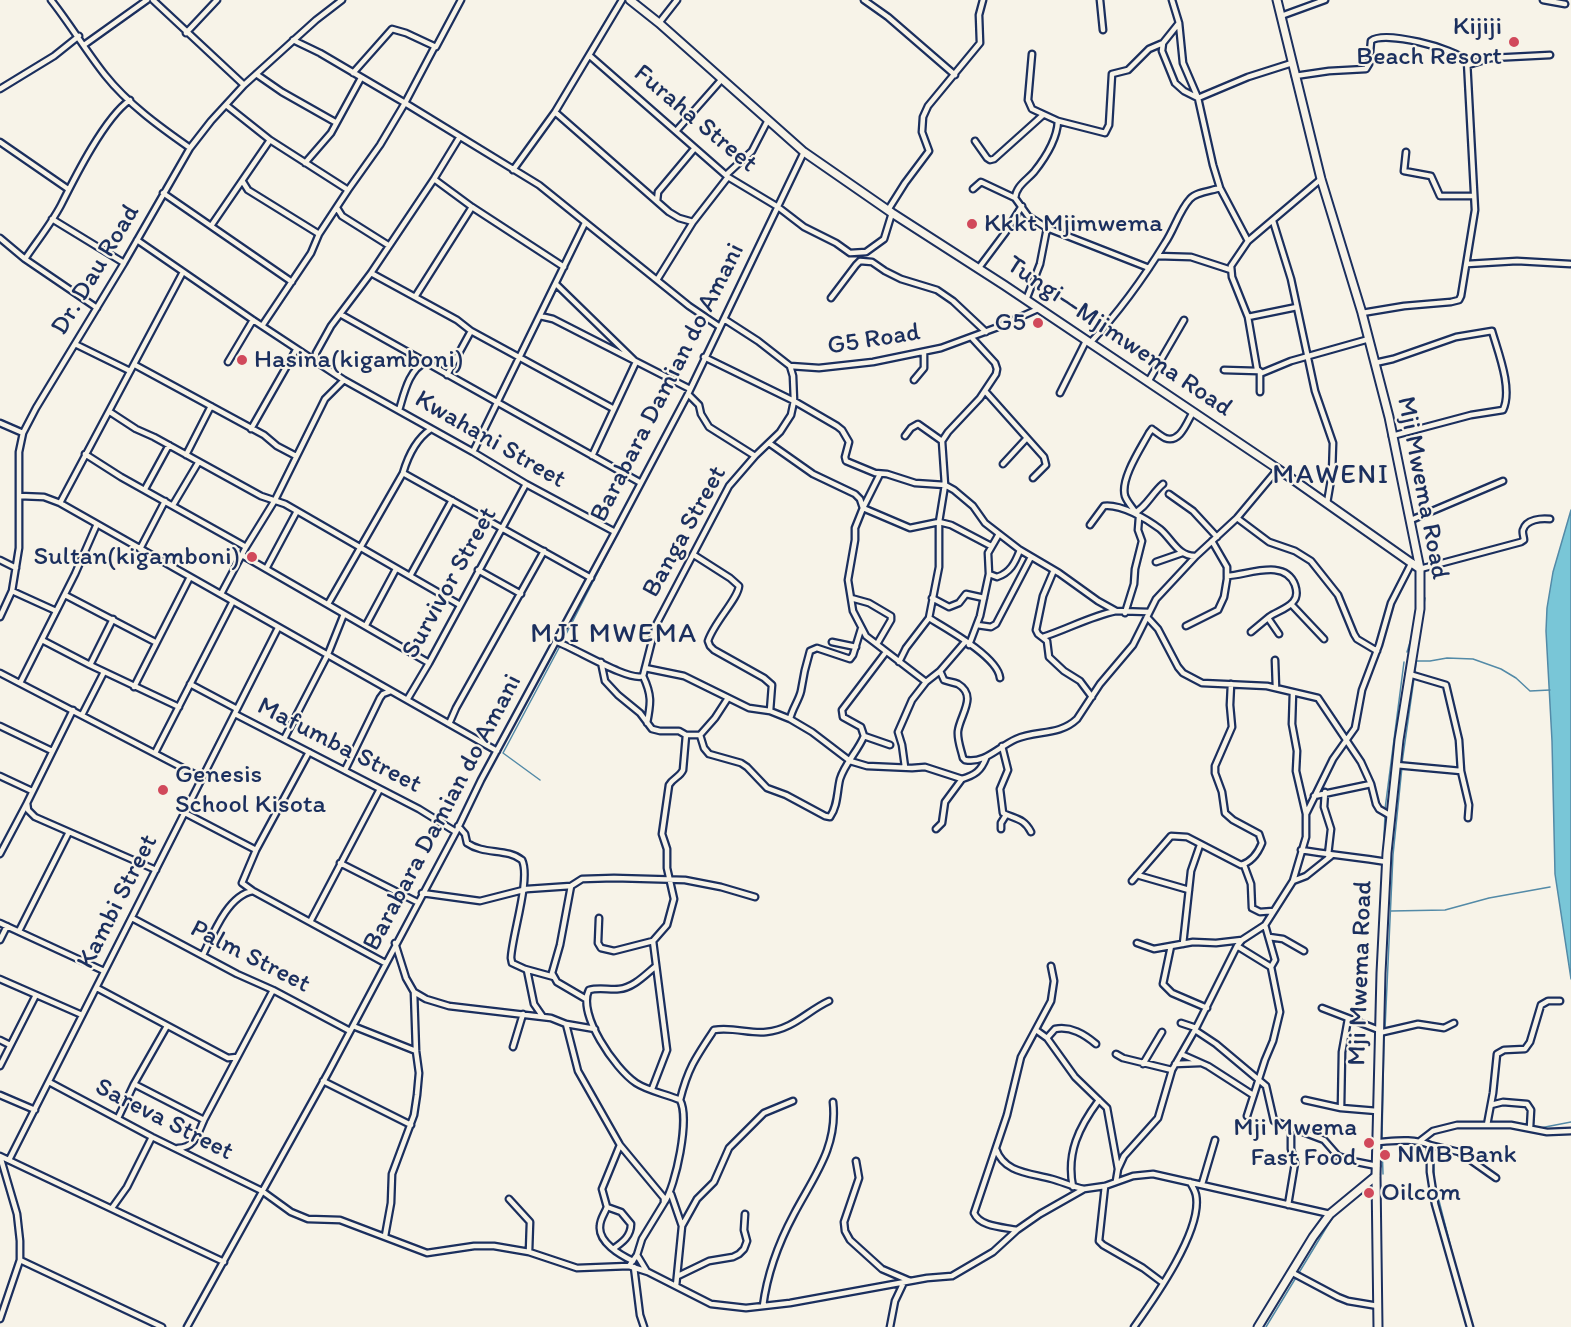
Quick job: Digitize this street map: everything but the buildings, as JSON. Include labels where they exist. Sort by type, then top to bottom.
[{"type":"main road","name":"Tungi—Mjimwema Road","points":[[630,0],[804,152],[890,212],[1328,502],[1420,569]]},
{"type":"main road","name":"Mji Mwema Road","points":[[1277,0],[1321,178],[1369,339],[1420,569],[1419,609],[1396,765],[1387,862],[1377,1111],[1378,1327]]},
{"type":"main road","points":[[1258,1327],[1313,1237],[1330,1214],[1376,1176]]},
{"type":"street","points":[[51,0],[106,76],[157,124],[190,148]]},
{"type":"street","points":[[84,45],[147,0]]},
{"type":"street","points":[[153,0],[244,85]]},
{"type":"street","points":[[186,33],[217,0]]},
{"type":"street","name":"Dr. Dau Road","points":[[0,617],[12,591],[16,568],[20,496],[19,453],[23,433],[190,148],[244,85],[293,40],[342,0]]},
{"type":"street","points":[[262,326],[311,253],[319,234],[380,145],[405,104],[461,0]]},
{"type":"street","points":[[513,170],[555,112],[622,0]]},
{"type":"street","points":[[659,23],[677,0]]},
{"type":"street","points":[[864,0],[888,17],[955,75]]},
{"type":"street","points":[[890,212],[905,183],[928,154],[930,148],[922,132],[928,106],[980,43],[979,15],[983,0]]},
{"type":"street","points":[[1100,0],[1103,30]]},
{"type":"street","points":[[1172,0],[1179,23],[1184,63],[1198,98],[1202,123],[1220,188],[1248,241]]},
{"type":"street","points":[[1281,16],[1325,0]]},
{"type":"street","points":[[1543,0],[1566,4]]},
{"type":"street","points":[[1032,54],[1029,104],[1032,109],[1058,121],[1107,132],[1112,74],[1128,70],[1149,49],[1162,43],[1179,23]]},
{"type":"street","points":[[353,73],[392,30],[406,33],[434,48]]},
{"type":"street","points":[[0,89],[54,56],[79,36]]},
{"type":"street","points":[[1295,76],[1366,69],[1369,64],[1371,41],[1380,37],[1438,46],[1464,57],[1468,64],[1475,210],[1461,296],[1456,302],[1404,306],[1362,313]]},
{"type":"street","points":[[293,40],[320,53],[539,185],[689,306],[720,327]]},
{"type":"street","points":[[1162,43],[1162,51],[1171,77],[1179,88],[1198,98]]},
{"type":"street","points":[[1468,64],[1491,58],[1550,55]]},
{"type":"street","name":"Furaha Street","points":[[590,56],[727,176],[778,207],[804,227],[836,243],[850,253],[866,252],[884,239],[888,232],[890,212]]},
{"type":"street","points":[[1198,98],[1248,77],[1292,63]]},
{"type":"street","points":[[256,74],[282,92],[335,122]]},
{"type":"street","points":[[305,163],[326,139],[360,78]]},
{"type":"street","points":[[677,130],[722,79]]},
{"type":"street","points":[[25,259],[52,219],[116,112],[130,100]]},
{"type":"street","points":[[226,105],[270,140],[348,190]]},
{"type":"street","points":[[555,112],[657,201],[679,218],[693,222]]},
{"type":"street","points":[[975,141],[987,158],[994,159],[1043,116]]},
{"type":"street","points":[[657,280],[693,222],[727,176],[755,147],[768,120]]},
{"type":"street","points":[[1015,198],[1017,190],[1040,164],[1055,140],[1058,121]]},
{"type":"street","points":[[315,361],[318,350],[340,314],[371,273],[459,138]]},
{"type":"street","points":[[211,226],[238,190],[270,140]]},
{"type":"street","points":[[0,142],[68,189]]},
{"type":"street","points":[[657,201],[657,192],[694,149]]},
{"type":"street","name":"Barabara Damian do Amani","points":[[188,1327],[352,1028],[395,943],[641,483],[689,391],[804,152]]},
{"type":"street","points":[[1406,152],[1404,171],[1431,176],[1440,196],[1474,196]]},
{"type":"street","points":[[1260,392],[1259,372],[1248,317],[1231,270],[1234,260],[1248,241],[1321,178]]},
{"type":"street","points":[[434,179],[472,207],[564,267]]},
{"type":"street","points":[[243,182],[248,190],[319,234]]},
{"type":"street","points":[[974,189],[981,182],[1015,198],[1028,216],[1047,228],[1149,268]]},
{"type":"street","points":[[1060,393],[1088,342],[1114,317],[1149,268],[1189,200],[1197,194],[1220,188]]},
{"type":"street","points":[[238,190],[248,190]]},
{"type":"street","points":[[164,194],[292,282]]},
{"type":"street","points":[[978,269],[1022,206]]},
{"type":"street","points":[[415,297],[472,207]]},
{"type":"street","points":[[337,208],[342,216]]},
{"type":"street","points":[[333,214],[342,216],[388,245]]},
{"type":"street","points":[[52,219],[124,262]]},
{"type":"street","points":[[1273,220],[1285,258],[1315,391],[1333,443],[1328,502]]},
{"type":"street","points":[[473,452],[585,223]]},
{"type":"street","points":[[1026,301],[1040,264],[1047,228]]},
{"type":"street","points":[[0,238],[25,259],[97,308]]},
{"type":"street","name":"Kwahani Street","points":[[137,240],[296,350],[344,380],[615,532]]},
{"type":"street","points":[[1157,256],[1191,257],[1231,270]]},
{"type":"street","points":[[831,297],[860,261],[868,261],[892,275],[941,293],[962,308],[986,332]]},
{"type":"street","points":[[1467,264],[1517,261],[1570,264]]},
{"type":"street","points":[[60,503],[183,273]]},
{"type":"street","points":[[371,273],[614,409]]},
{"type":"street","points":[[556,284],[636,362]]},
{"type":"street","points":[[1248,317],[1297,307]]},
{"type":"street","name":"G5 Road","points":[[790,366],[819,368],[845,366],[941,348],[972,338],[1038,309]]},
{"type":"street","points":[[340,314],[641,483]]},
{"type":"street","points":[[540,316],[552,319],[689,391],[699,405],[701,414],[709,427],[755,456]]},
{"type":"street","points":[[724,319],[758,341],[790,366]]},
{"type":"street","points":[[228,362],[253,320]]},
{"type":"street","points":[[1149,382],[1184,320]]},
{"type":"street","points":[[447,375],[471,331]]},
{"type":"street","points":[[1375,363],[1456,338],[1492,331],[1502,368],[1507,399],[1503,410],[1471,415],[1392,436]]},
{"type":"street","points":[[899,662],[906,648],[929,618],[940,559],[939,522],[945,485],[942,441],[985,391],[997,369],[972,338]]},
{"type":"street","points":[[1224,370],[1259,372],[1369,339]]},
{"type":"street","points":[[75,344],[130,371]]},
{"type":"street","points":[[252,429],[296,350]]},
{"type":"street","points":[[914,380],[924,368],[924,351]]},
{"type":"street","points":[[704,357],[794,401],[842,430],[849,442],[846,461],[880,474],[915,483],[945,485],[973,506],[985,523],[1031,557],[1116,611],[1148,614]]},
{"type":"street","points":[[399,410],[414,371],[426,362]]},
{"type":"street","points":[[592,456],[636,362]]},
{"type":"street","points":[[135,365],[264,435],[296,456]]},
{"type":"street","name":"Banga Street","points":[[643,676],[656,625],[729,486],[780,432],[790,415],[794,401],[793,376],[790,366]]},
{"type":"street","points":[[221,594],[275,500],[325,399],[344,380]]},
{"type":"street","points":[[985,391],[1046,462],[1044,469],[1033,478]]},
{"type":"street","points":[[186,454],[211,406]]},
{"type":"street","points":[[110,412],[198,463],[261,496],[297,511],[460,605]]},
{"type":"street","points":[[1125,613],[1134,584],[1142,541],[1136,514],[1125,496],[1129,471],[1150,430],[1166,438],[1174,439],[1193,412]]},
{"type":"street","points":[[0,423],[23,433]]},
{"type":"street","points":[[420,423],[420,437]]},
{"type":"street","points":[[905,436],[911,428],[918,424],[942,441]]},
{"type":"street","points":[[328,604],[403,472],[406,460],[420,437],[430,429]]},
{"type":"street","points":[[1003,464],[1026,439]]},
{"type":"street","points":[[769,443],[813,474],[855,494],[860,499],[863,508],[910,528],[939,522],[961,530],[991,546]]},
{"type":"street","points":[[145,489],[169,445]]},
{"type":"street","points":[[85,454],[121,477],[246,547]]},
{"type":"street","points":[[173,506],[198,463]]},
{"type":"street","points":[[940,671],[944,680],[954,682],[963,688],[967,699],[967,708],[960,722],[958,734],[963,758],[969,761],[986,758],[1002,746],[1027,735],[1042,734],[1070,726],[1114,665],[1133,645],[1156,599],[1196,556],[1237,518],[1278,469]]},
{"type":"street","points":[[403,472],[591,578]]},
{"type":"street","points":[[880,474],[855,528],[848,580],[853,611],[866,636],[926,681]]},
{"type":"street","points":[[1410,520],[1503,481]]},
{"type":"street","name":"Survivor Street","points":[[407,700],[526,484]]},
{"type":"street","points":[[1136,514],[1163,484]]},
{"type":"street","points":[[1169,494],[1193,511],[1217,537]]},
{"type":"street","points":[[20,496],[44,497],[60,503],[497,751]]},
{"type":"street","points":[[410,576],[452,500]]},
{"type":"street","points":[[140,549],[165,501]]},
{"type":"street","points":[[1090,525],[1104,506],[1122,508],[1160,529],[1182,553],[1196,556]]},
{"type":"street","points":[[266,569],[297,511]]},
{"type":"street","points":[[1237,518],[1269,542],[1295,551],[1311,561],[1338,595],[1357,639],[1377,651]]},
{"type":"street","points":[[1420,569],[1521,543],[1524,540],[1524,527],[1538,518],[1550,519]]},
{"type":"street","points":[[20,683],[65,595],[97,524]]},
{"type":"street","points":[[905,767],[898,732],[912,700],[926,681],[940,671],[967,643],[977,625],[989,574],[987,557],[999,534]]},
{"type":"street","points":[[1186,626],[1218,609],[1224,597],[1227,576],[1225,563],[1212,541]]},
{"type":"street","points":[[989,574],[996,577],[1005,574],[1014,565],[1020,550]]},
{"type":"street","points":[[449,724],[544,551]]},
{"type":"street","points":[[1155,562],[1182,553]]},
{"type":"street","points":[[242,555],[429,663]]},
{"type":"street","points":[[693,555],[735,581],[739,586],[738,593],[713,628],[708,641],[714,650],[764,678],[772,685],[770,711]]},
{"type":"street","points":[[977,625],[991,627],[996,624],[1031,557]]},
{"type":"street","points":[[0,560],[16,568]]},
{"type":"street","points":[[1306,814],[1345,740],[1355,728],[1362,690],[1377,651],[1390,603],[1412,562]]},
{"type":"street","points":[[366,625],[396,569]]},
{"type":"street","points":[[1227,576],[1273,569],[1291,576],[1296,586],[1296,597],[1291,604],[1251,632]]},
{"type":"street","points":[[478,570],[521,594]]},
{"type":"street","points":[[1053,570],[1043,596],[1036,626],[1038,634],[1048,643],[1049,657],[1080,681],[1092,697]]},
{"type":"street","points":[[134,687],[190,577]]},
{"type":"street","points":[[12,591],[56,611]]},
{"type":"street","points":[[932,598],[952,607],[966,594],[984,598]]},
{"type":"street","points":[[65,595],[155,642]]},
{"type":"street","points":[[851,598],[868,603],[891,616],[877,644]]},
{"type":"street","points":[[155,753],[233,601]]},
{"type":"street","points":[[1291,604],[1324,639]]},
{"type":"street","points":[[1043,637],[1101,614],[1116,611]]},
{"type":"street","points":[[284,739],[328,654],[344,614]]},
{"type":"street","points":[[1148,614],[1184,673],[1202,683],[1276,688],[1318,698],[1361,762],[1379,809],[1391,816]]},
{"type":"street","points":[[929,618],[967,643],[994,665],[1000,678]]},
{"type":"street","points":[[1268,618],[1279,634]]},
{"type":"street","points":[[90,666],[113,619]]},
{"type":"street","name":"Kambi Street","points":[[8,1178],[11,1161],[34,1110],[278,628]]},
{"type":"street","points":[[790,719],[801,692],[801,683],[812,649],[817,648],[850,659],[861,629]]},
{"type":"street","points":[[1048,643],[1057,632]]},
{"type":"street","points":[[42,640],[90,666],[179,707]]},
{"type":"street","points":[[557,642],[633,677],[643,676],[649,689],[651,704],[647,723]]},
{"type":"street","points":[[832,642],[856,647]]},
{"type":"street","points":[[700,735],[704,748],[709,753],[741,763],[767,788],[831,817],[840,778],[864,736],[861,728],[843,717],[842,710],[886,652]]},
{"type":"street","points":[[1275,660],[1276,688]]},
{"type":"street","points":[[601,662],[605,681],[655,730],[700,735],[728,698]]},
{"type":"street","points":[[645,668],[684,676],[755,711],[770,711],[790,719],[812,732],[850,761],[867,766],[931,768],[962,779]]},
{"type":"street","points":[[82,715],[104,672]]},
{"type":"street","points":[[0,673],[202,778]]},
{"type":"street","points":[[1409,674],[1446,685],[1459,740],[1461,771],[1467,791],[1468,818]]},
{"type":"street","name":"Mafumba Street","points":[[190,684],[284,739],[457,829],[465,834],[467,843],[472,846],[491,852],[510,854],[522,860],[525,870],[522,890]]},
{"type":"street","points":[[1231,684],[1232,727],[1215,766],[1215,773],[1222,792],[1225,813],[1259,834],[1261,838],[1260,847],[1244,865]]},
{"type":"street","points":[[345,770],[380,698],[391,691]]},
{"type":"street","points":[[1137,943],[1154,949],[1171,945],[1233,942],[1242,939],[1265,925],[1293,881],[1306,837],[1306,814],[1296,771],[1297,751],[1292,724],[1293,692]]},
{"type":"street","points":[[0,854],[73,710]]},
{"type":"street","points":[[0,726],[52,751]]},
{"type":"street","points":[[599,918],[598,943],[601,948],[614,951],[653,941],[668,926],[674,904],[662,826],[669,785],[683,770],[686,735]]},
{"type":"street","points":[[864,736],[890,745]]},
{"type":"street","points":[[1002,746],[1008,770],[1000,789],[1000,806],[1006,815],[1020,819],[1031,832]]},
{"type":"street","points":[[309,752],[256,850],[242,882],[253,891],[385,963]]},
{"type":"street","points":[[936,829],[942,824],[945,802],[962,779],[982,769],[986,758]]},
{"type":"street","points":[[1396,765],[1461,771]]},
{"type":"street","points":[[0,776],[32,791]]},
{"type":"street","points":[[1314,796],[1371,784]]},
{"type":"street","points":[[310,922],[380,789]]},
{"type":"street","points":[[1293,881],[1306,876],[1329,855],[1331,829],[1324,807],[1325,792]]},
{"type":"street","points":[[27,803],[31,815],[156,870]]},
{"type":"street","points":[[185,813],[256,850]]},
{"type":"street","points":[[1001,829],[1001,823],[1006,815]]},
{"type":"street","points":[[19,931],[69,832]]},
{"type":"street","points":[[1132,881],[1171,836],[1187,837],[1235,863],[1244,865]]},
{"type":"street","points":[[1183,944],[1192,862],[1200,845]]},
{"type":"street","points":[[1301,850],[1387,862]]},
{"type":"street","points":[[340,863],[417,902]]},
{"type":"street","points":[[1244,865],[1251,884],[1252,908],[1260,912],[1273,911]]},
{"type":"street","points":[[1137,875],[1189,890]]},
{"type":"street","points":[[422,893],[480,901],[522,890],[571,886],[582,879],[600,878],[700,882],[755,897]]},
{"type":"street","points":[[554,977],[553,969],[571,886]]},
{"type":"street","points":[[522,890],[512,963],[527,970],[554,977],[566,988],[586,999]]},
{"type":"street","points":[[203,955],[225,913],[240,894],[253,891]]},
{"type":"street","name":"Palm Street","points":[[132,918],[237,974],[352,1028],[416,1051]]},
{"type":"street","points":[[0,923],[105,971]]},
{"type":"street","points":[[1247,1116],[1258,1078],[1273,1041],[1280,1012],[1271,967],[1275,960],[1265,925]]},
{"type":"street","points":[[0,940],[7,926]]},
{"type":"street","points":[[1269,937],[1283,939],[1304,951]]},
{"type":"street","points":[[1118,1169],[1130,1148],[1158,1118],[1172,1070],[1196,1029],[1242,939]]},
{"type":"street","points":[[652,1089],[667,1050],[653,941]]},
{"type":"street","points":[[385,1236],[391,1203],[392,1174],[411,1125],[419,1073],[414,992],[406,978],[395,943]]},
{"type":"street","points":[[1171,945],[1163,984],[1172,993],[1207,1008]]},
{"type":"street","points":[[1238,946],[1271,967]]},
{"type":"street","points":[[656,966],[635,983],[623,989],[590,990],[586,999],[588,1017],[627,1076],[638,1084],[680,1100]]},
{"type":"street","points":[[1017,1230],[982,1222],[976,1219],[974,1213],[1010,1104],[1021,1057],[1051,1001],[1054,981],[1051,966]]},
{"type":"street","points":[[527,970],[534,1004],[543,1017]]},
{"type":"street","points":[[0,979],[82,1015]]},
{"type":"street","points":[[97,988],[228,1058],[237,1058]]},
{"type":"street","points":[[196,1157],[193,1150],[194,1141],[273,990]]},
{"type":"street","points":[[414,992],[426,999],[449,1006],[543,1017],[595,1029]]},
{"type":"street","points":[[0,1066],[36,995]]},
{"type":"street","points":[[644,1327],[632,1264],[642,1239],[670,1194],[684,1128],[684,1113],[680,1100],[691,1064],[714,1030],[729,1028],[769,1032],[795,1022],[829,1001]]},
{"type":"street","points":[[1487,1125],[1497,1054],[1504,1050],[1525,1049],[1530,1042],[1541,1005],[1548,1001],[1560,1001]]},
{"type":"street","points":[[1322,1008],[1379,1031],[1418,1024],[1444,1029],[1454,1023]]},
{"type":"street","points":[[513,1047],[523,1014]]},
{"type":"street","points":[[1341,1108],[1342,1052],[1348,1019]]},
{"type":"street","points":[[566,1023],[578,1071],[620,1145],[662,1195],[664,1203]]},
{"type":"street","points":[[1181,1023],[1196,1029],[1258,1078],[1268,1089],[1274,1121],[1324,1140],[1338,1156],[1377,1166]]},
{"type":"street","points":[[118,1118],[134,1084],[167,1026]]},
{"type":"street","points":[[1047,1038],[1055,1029],[1065,1029],[1083,1034],[1096,1044]]},
{"type":"street","points":[[1036,1030],[1047,1038],[1075,1077],[1107,1108],[1118,1169],[1116,1181]]},
{"type":"street","points":[[1143,1064],[1162,1032]]},
{"type":"street","points":[[0,1040],[10,1045]]},
{"type":"street","points":[[1116,1054],[1143,1064],[1172,1070]]},
{"type":"street","points":[[1181,1054],[1204,1063],[1253,1095]]},
{"type":"street","points":[[228,1058],[232,1066]]},
{"type":"street","points":[[1176,1064],[1204,1063]]},
{"type":"street","points":[[323,1081],[411,1125]]},
{"type":"street","name":"Sareva Street","points":[[49,1082],[152,1137],[262,1191],[291,1212],[308,1219],[340,1220],[427,1254],[474,1246],[494,1246],[529,1252],[577,1269],[632,1264]]},
{"type":"street","points":[[134,1084],[204,1120]]},
{"type":"street","points":[[0,1095],[34,1110]]},
{"type":"street","points":[[1073,1187],[1070,1166],[1074,1145],[1086,1117],[1099,1100]]},
{"type":"street","points":[[1305,1100],[1341,1108],[1377,1111]]},
{"type":"street","points":[[676,1286],[682,1226],[697,1199],[714,1182],[729,1148],[764,1113],[793,1101]]},
{"type":"street","points":[[763,1306],[765,1290],[778,1248],[793,1215],[819,1172],[832,1137],[833,1102]]},
{"type":"street","points":[[1491,1105],[1503,1102],[1527,1104],[1531,1110],[1530,1128]]},
{"type":"street","points":[[1420,1142],[1433,1131],[1446,1127],[1487,1125],[1530,1128],[1546,1132],[1571,1131]]},
{"type":"street","points":[[1288,1205],[1295,1163],[1291,1149],[1291,1128]]},
{"type":"street","points":[[112,1208],[127,1187],[152,1137]]},
{"type":"street","points":[[1202,1184],[1215,1140]]},
{"type":"street","points":[[1377,1142],[1401,1140],[1420,1142],[1459,1152],[1496,1178]]},
{"type":"street","points":[[177,1148],[188,1147],[194,1141]]},
{"type":"street","points":[[620,1145],[602,1189],[607,1207],[599,1225],[604,1239],[632,1264],[711,1304],[746,1308],[790,1304],[952,1276],[993,1252],[1017,1230],[1084,1189]]},
{"type":"street","points":[[1430,1145],[1430,1172],[1435,1204],[1470,1327]]},
{"type":"street","points":[[996,1149],[999,1158],[1008,1167],[1073,1187],[1084,1189],[1105,1186],[1133,1176],[1153,1174],[1330,1214]]},
{"type":"street","points":[[0,1156],[224,1262]]},
{"type":"street","points":[[0,1156],[8,1178],[19,1225],[20,1260],[0,1319]]},
{"type":"street","points":[[856,1161],[859,1178],[844,1222],[845,1231],[850,1240],[882,1269],[907,1282]]},
{"type":"street","points":[[1134,1327],[1171,1271],[1182,1249],[1194,1217],[1196,1194],[1190,1182]]},
{"type":"street","points":[[1105,1186],[1099,1241],[1143,1268],[1162,1284]]},
{"type":"street","points":[[670,1194],[682,1226]]},
{"type":"street","points":[[509,1199],[530,1222],[529,1252]]},
{"type":"street","points":[[607,1207],[621,1212],[631,1224],[625,1240],[613,1249]]},
{"type":"street","points":[[678,1276],[709,1261],[733,1257],[744,1250],[747,1241],[744,1230],[745,1214]]},
{"type":"street","points":[[637,1255],[648,1272]]},
{"type":"street","points":[[20,1260],[162,1327]]},
{"type":"street","points":[[1291,1272],[1348,1301],[1378,1306]]},
{"type":"street","points":[[890,1327],[895,1301],[907,1282]]},
{"type":"street","points":[[192,1319],[196,1327]]},
{"type":"water","points":[[1571,510],[1571,979],[1555,874],[1552,741],[1546,631],[1553,572]]},
{"type":"waterway","points":[[562,642],[675,422]]},
{"type":"waterway","points":[[1423,609],[1425,598]]},
{"type":"waterway","points":[[1407,652],[1412,636]]},
{"type":"waterway","points":[[540,780],[503,753],[560,646]]},
{"type":"waterway","points":[[1417,661],[1447,658],[1473,659],[1501,669],[1516,678],[1530,691],[1550,690]]},
{"type":"waterway","points":[[1385,809],[1404,662]]},
{"type":"waterway","points":[[1415,674],[1416,662]]},
{"type":"waterway","points":[[1402,763],[1414,679]]},
{"type":"waterway","points":[[1385,1029],[1393,855],[1402,767]]},
{"type":"waterway","points":[[1377,1001],[1385,814]]},
{"type":"waterway","points":[[1391,911],[1445,910],[1489,898],[1550,887]]},
{"type":"waterway","points":[[1374,1109],[1376,1030]]},
{"type":"waterway","points":[[1382,1140],[1384,1034]]},
{"type":"waterway","points":[[1374,1114],[1374,1130]]},
{"type":"waterway","points":[[1430,1129],[1455,1123],[1485,1122]]},
{"type":"waterway","points":[[1532,1126],[1540,1128],[1571,1122]]},
{"type":"waterway","points":[[1382,1145],[1383,1174]]},
{"type":"waterway","points":[[1434,1149],[1434,1181],[1464,1299]]},
{"type":"waterway","points":[[1345,1198],[1372,1173]]},
{"type":"waterway","points":[[1266,1327],[1334,1215]]},
{"type":"waterway","points":[[1285,1276],[1303,1247]]},
{"type":"waterway","points":[[1465,1316],[1467,1327]]},
{"type":"place","name":"Kijiji Beach Resort","points":[[1514,42]]},
{"type":"place","name":"Kkkt Mjimwema","points":[[972,224]]},
{"type":"place","name":"G5","points":[[1038,323]]},
{"type":"place","name":"Hasina(kigamboni)","points":[[242,360]]},
{"type":"place","name":"Sultan(kigamboni)","points":[[252,557]]},
{"type":"place","name":"Genesis School Kisota","points":[[163,790]]},
{"type":"place","name":"Mji Mwema Fast Food","points":[[1369,1143]]},
{"type":"place","name":"NMB Bank","points":[[1385,1155]]},
{"type":"place","name":"Oilcom","points":[[1369,1193]]},
{"type":"district","name":"MAWENI","points":[[1331,476]]},
{"type":"district","name":"MJI MWEMA","points":[[614,635]]}]
